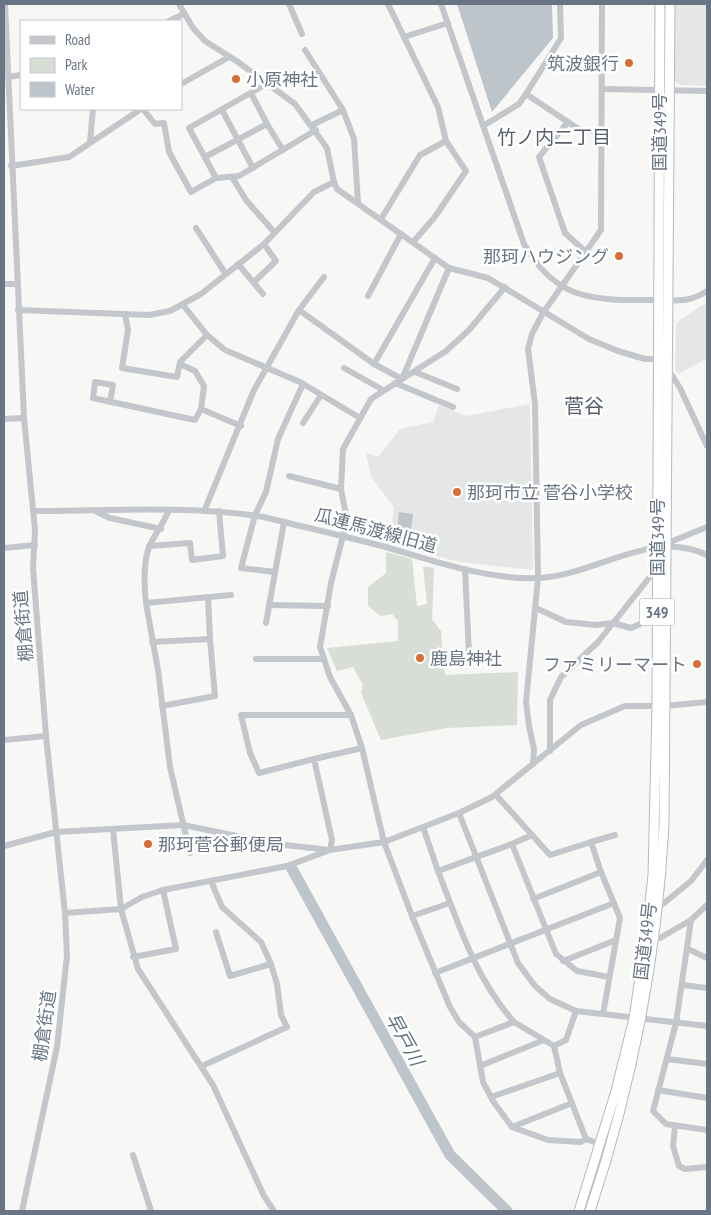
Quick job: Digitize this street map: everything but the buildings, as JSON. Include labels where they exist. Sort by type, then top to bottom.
[{"type":"highway","name":"国道349号","points":[[580,1211],[638,1018],[653,875],[661,706],[662,547],[668,368],[664,91],[660,4]]},
{"type":"highway","name":"国道349号","points":[[590,1211],[624,1093],[655,938],[664,824],[657,616],[658,568],[662,547],[657,300],[664,91],[670,4]]},
{"type":"street","name":"棚倉街道","points":[[5,4],[8,77],[7,133],[11,166],[24,418],[33,511],[35,545],[33,568],[46,736],[65,914],[66,976],[58,1040],[35,1160],[22,1211]]},
{"type":"street","points":[[179,4],[184,14],[205,41],[268,83],[295,104],[327,148],[337,189],[449,268],[488,278],[589,339],[618,352],[645,359],[657,359]]},
{"type":"street","points":[[288,4],[302,34]]},
{"type":"street","points":[[388,4],[438,107],[446,141],[466,171],[434,218],[413,242]]},
{"type":"street","points":[[441,4],[524,244],[535,263],[549,278],[579,295],[596,299],[690,301],[707,291]]},
{"type":"street","points":[[484,126],[518,104],[561,38],[560,4]]},
{"type":"street","points":[[533,764],[534,749],[526,702],[538,578],[535,404],[528,349],[532,334],[544,313],[601,230],[602,4]]},
{"type":"street","points":[[171,20],[184,14]]},
{"type":"street","points":[[404,37],[448,23]]},
{"type":"street","points":[[305,50],[343,110],[354,139],[358,203]]},
{"type":"street","points":[[182,83],[229,57]]},
{"type":"street","points":[[8,77],[20,75]]},
{"type":"street","points":[[216,178],[189,128],[268,83]]},
{"type":"street","points":[[603,89],[707,91]]},
{"type":"street","points":[[251,93],[283,150]]},
{"type":"street","points":[[526,94],[580,130],[602,132]]},
{"type":"street","points":[[90,142],[93,110]]},
{"type":"street","points":[[11,166],[69,157],[140,110]]},
{"type":"street","points":[[143,110],[155,124],[164,123],[169,152],[191,192],[216,178],[239,176],[283,150],[343,110]]},
{"type":"street","points":[[222,110],[253,168]]},
{"type":"street","points":[[568,122],[539,156],[565,233],[586,252]]},
{"type":"street","points":[[205,158],[267,124]]},
{"type":"street","points":[[381,219],[420,154],[446,141]]},
{"type":"street","points":[[232,177],[246,200],[274,232]]},
{"type":"street","points":[[18,310],[161,314],[183,305],[201,294],[225,273],[264,244],[314,192],[334,182]]},
{"type":"street","points":[[196,228],[225,273]]},
{"type":"street","points":[[368,296],[401,234]]},
{"type":"street","points":[[254,282],[276,260],[264,244]]},
{"type":"street","points":[[374,364],[435,258]]},
{"type":"street","points":[[238,264],[263,294]]},
{"type":"street","points":[[402,379],[449,268]]},
{"type":"street","points":[[205,509],[241,426],[254,390],[299,310],[324,276]]},
{"type":"street","points":[[4,284],[17,284]]},
{"type":"street","points":[[505,287],[469,330],[446,351],[371,399],[344,449],[341,489],[347,520],[331,582],[320,647],[330,677],[351,715],[362,748],[384,842],[412,916],[434,973],[459,1022],[475,1037],[483,1082],[491,1098],[512,1127],[548,1140],[581,1142],[586,1139]]},
{"type":"street","points":[[183,305],[207,336],[225,350],[303,384],[360,418]]},
{"type":"street","points":[[299,310],[374,364],[402,379]]},
{"type":"street","points":[[125,314],[128,330],[122,368],[177,377],[180,364],[207,336]]},
{"type":"street","points":[[110,402],[195,420],[201,409],[204,386],[195,370],[180,364]]},
{"type":"street","points":[[344,368],[383,390]]},
{"type":"street","points":[[668,368],[680,388],[707,446]]},
{"type":"street","points":[[415,372],[457,389]]},
{"type":"street","points":[[395,383],[453,407]]},
{"type":"street","points":[[275,572],[241,568],[255,515],[266,492],[278,439],[303,384]]},
{"type":"street","points":[[303,423],[321,395]]},
{"type":"street","points":[[201,409],[241,426]]},
{"type":"street","points":[[4,418],[24,418]]},
{"type":"street","points":[[289,476],[341,489]]},
{"type":"street","name":"瓜連馬渡線旧道","points":[[33,511],[205,509],[255,515],[465,568],[505,576],[538,578],[662,547],[696,549],[707,555]]},
{"type":"street","points":[[169,510],[161,529],[150,546],[143,576],[170,768],[190,853]]},
{"type":"street","points":[[96,511],[110,518],[161,529]]},
{"type":"street","points":[[150,546],[190,543],[192,560],[224,556],[219,511]]},
{"type":"street","points":[[266,623],[284,522]]},
{"type":"street","points":[[662,547],[707,527]]},
{"type":"street","points":[[4,548],[35,545]]},
{"type":"street","points":[[465,568],[469,654]]},
{"type":"street","points":[[550,751],[550,700],[561,677],[598,642],[658,568]]},
{"type":"street","points":[[146,603],[231,595]]},
{"type":"street","points":[[162,706],[215,696],[208,597]]},
{"type":"street","points":[[269,605],[328,606]]},
{"type":"street","points":[[536,608],[566,622],[596,625],[613,624],[631,628],[657,616]]},
{"type":"street","points":[[152,642],[210,639]]},
{"type":"street","points":[[256,659],[324,659]]},
{"type":"street","points":[[65,914],[121,909],[142,897],[163,890],[287,866],[330,850],[384,842],[458,813],[496,795],[581,725],[625,706],[706,704]]},
{"type":"street","points":[[351,715],[241,715],[250,754],[259,773],[362,748]]},
{"type":"street","points":[[4,740],[46,736]]},
{"type":"street","points":[[314,759],[332,840],[330,850]]},
{"type":"street","points":[[496,795],[550,855],[615,835]]},
{"type":"street","points":[[458,813],[518,963],[535,986],[550,999],[576,1011],[707,1026]]},
{"type":"street","points":[[4,846],[56,832],[183,825],[276,844],[330,850]]},
{"type":"street","points":[[423,827],[472,959],[491,994],[514,1022],[554,1046],[560,1073],[586,1139],[600,1144]]},
{"type":"street","points":[[113,829],[121,909],[133,957],[144,981],[168,1012],[222,1101],[264,1196],[274,1211]]},
{"type":"street","points":[[438,871],[476,859],[532,835]]},
{"type":"street","points":[[592,842],[600,872],[620,918],[603,1014]]},
{"type":"street","points":[[512,844],[556,954],[576,971],[609,977]]},
{"type":"street","points":[[658,908],[691,881],[707,860]]},
{"type":"street","points":[[533,900],[600,872]]},
{"type":"street","points":[[202,1066],[287,1027],[281,1015],[277,984],[271,964],[261,942],[222,908],[211,881]]},
{"type":"street","points":[[133,957],[176,949],[163,890]]},
{"type":"street","points":[[412,916],[450,903]]},
{"type":"street","points":[[434,973],[614,903]]},
{"type":"street","points":[[655,938],[660,938],[691,920],[707,905]]},
{"type":"street","points":[[691,920],[676,1023],[653,1111],[666,1124],[707,1130]]},
{"type":"street","points":[[216,932],[230,976],[271,964]]},
{"type":"street","points":[[563,961],[616,940]]},
{"type":"street","points":[[688,949],[707,958]]},
{"type":"street","points":[[683,985],[707,988]]},
{"type":"street","points":[[554,1046],[566,1040],[576,1011]]},
{"type":"street","points":[[475,1037],[514,1022]]},
{"type":"street","points":[[480,1066],[544,1040]]},
{"type":"street","points":[[667,1059],[707,1064]]},
{"type":"street","points":[[491,1098],[560,1073]]},
{"type":"street","points":[[658,1090],[707,1098]]},
{"type":"street","points":[[512,1127],[572,1103]]},
{"type":"street","points":[[675,1126],[673,1146],[679,1166],[686,1169],[707,1167]]},
{"type":"street","points":[[133,1155],[152,1211]]},
{"type":"shaded area","points":[[675,4],[707,4],[707,86],[680,85],[674,81]]},
{"type":"shaded area","points":[[707,302],[707,358],[679,374],[675,370],[676,325]]},
{"type":"shaded area","name":"那珂市立 菅谷小学校","points":[[530,404],[533,570],[460,562],[390,544],[394,507],[371,477],[366,453],[378,457],[400,429],[433,422],[439,405],[466,416]]},
{"type":"green space","points":[[386,552],[412,559],[417,606],[427,604],[423,566],[434,568],[432,619],[441,631],[445,675],[518,672],[517,725],[447,728],[381,740],[361,693],[363,685],[353,667],[337,671],[327,648],[398,641],[398,621],[392,614],[381,616],[368,606],[368,587],[386,573]]},
{"type":"water","points":[[457,4],[552,4],[553,38],[492,112]]},
{"type":"water","points":[[399,512],[413,514],[410,538],[396,536]]},
{"type":"waterway","name":"早戸川","points":[[292,869],[450,1155],[507,1211]]},
{"type":"place","name":"筑波銀行","points":[[629,63]]},
{"type":"place","name":"小原神社","points":[[236,79]]},
{"type":"place","name":"那珂ハウジング","points":[[619,256]]},
{"type":"place","name":"那珂市立 菅谷小学校","points":[[457,492]]},
{"type":"place","name":"鹿島神社","points":[[420,658]]},
{"type":"place","name":"ファミリーマート","points":[[697,664]]},
{"type":"place","name":"那珂菅谷郵便局","points":[[148,844]]},
{"type":"district","name":"竹ノ内二丁目","points":[[554,137]]},
{"type":"district","name":"菅谷","points":[[584,406]]}]
